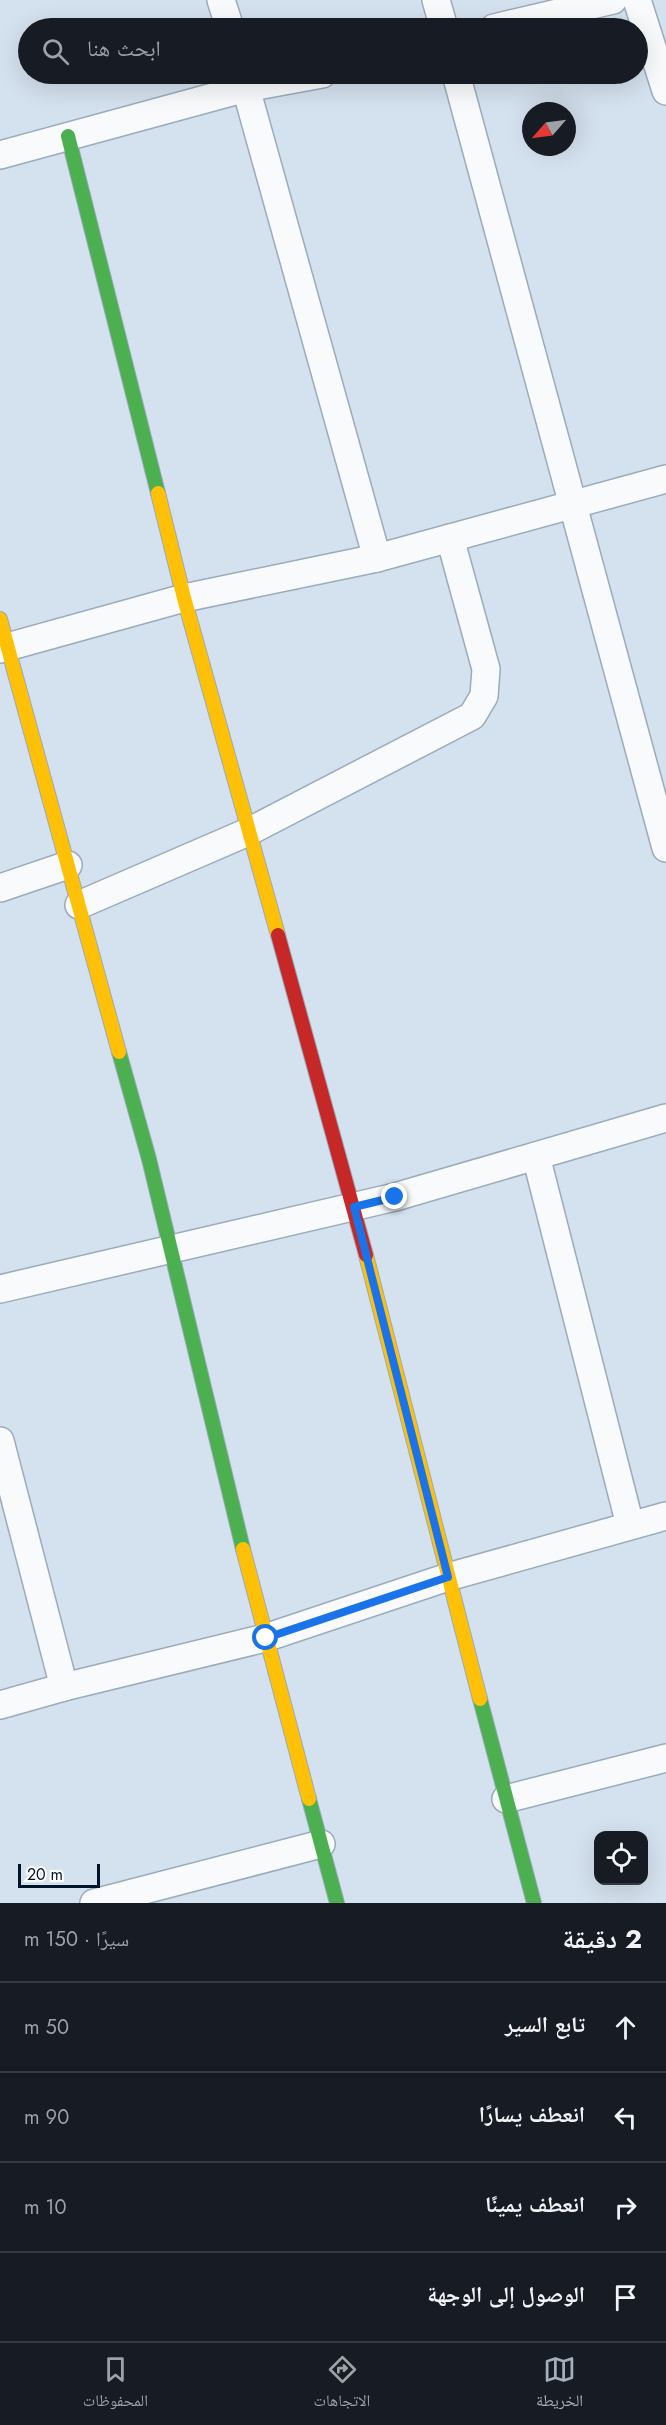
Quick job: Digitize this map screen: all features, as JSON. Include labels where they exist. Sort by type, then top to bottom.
[{"type":"street","points":[[222,0],[227,18]]},
{"type":"street","points":[[436,0],[441,18]]},
{"type":"street","points":[[536,18],[613,0]]},
{"type":"street","points":[[637,0],[643,18]]},
{"type":"street","points":[[648,35],[666,92]]},
{"type":"street","points":[[0,155],[234,84]]},
{"type":"street","points":[[245,84],[377,558]]},
{"type":"street","points":[[459,84],[666,848]]},
{"type":"street","points":[[68,136],[184,598],[354,1207],[534,1903]]},
{"type":"street","points":[[4,648],[184,598],[377,558],[666,479]]},
{"type":"street","points":[[79,904],[248,832],[472,717],[484,696],[486,669],[450,538]]},
{"type":"street","points":[[0,619],[4,648],[68,865],[149,1159],[266,1638],[337,1903]]},
{"type":"street","points":[[0,888],[68,865]]},
{"type":"street","points":[[0,1289],[395,1197],[666,1118]]},
{"type":"street","points":[[536,1156],[630,1525]]},
{"type":"street","points":[[0,1441],[64,1687]]},
{"type":"street","points":[[0,1705],[64,1687],[266,1638],[448,1577],[666,1516]]},
{"type":"street","points":[[506,1799],[666,1758]]},
{"type":"street","points":[[94,1903],[132,1898],[321,1844]]},
{"type":"traffic: fast","points":[[68,136],[158,493]]},
{"type":"traffic: fast","points":[[119,1052],[149,1159],[243,1549]]},
{"type":"traffic: fast","points":[[480,1699],[534,1903]]},
{"type":"traffic: fast","points":[[309,1799],[337,1903]]},
{"type":"traffic: slow","points":[[158,493],[184,598],[278,935]]},
{"type":"traffic: slow","points":[[0,619],[119,1052]]},
{"type":"traffic: slow","points":[[366,1255],[480,1699]]},
{"type":"traffic: slow","points":[[243,1549],[309,1799]]},
{"type":"traffic: jam","points":[[278,935],[366,1255]]},
{"type":"route","points":[[266,1638],[448,1577],[354,1207],[395,1197]]}]
